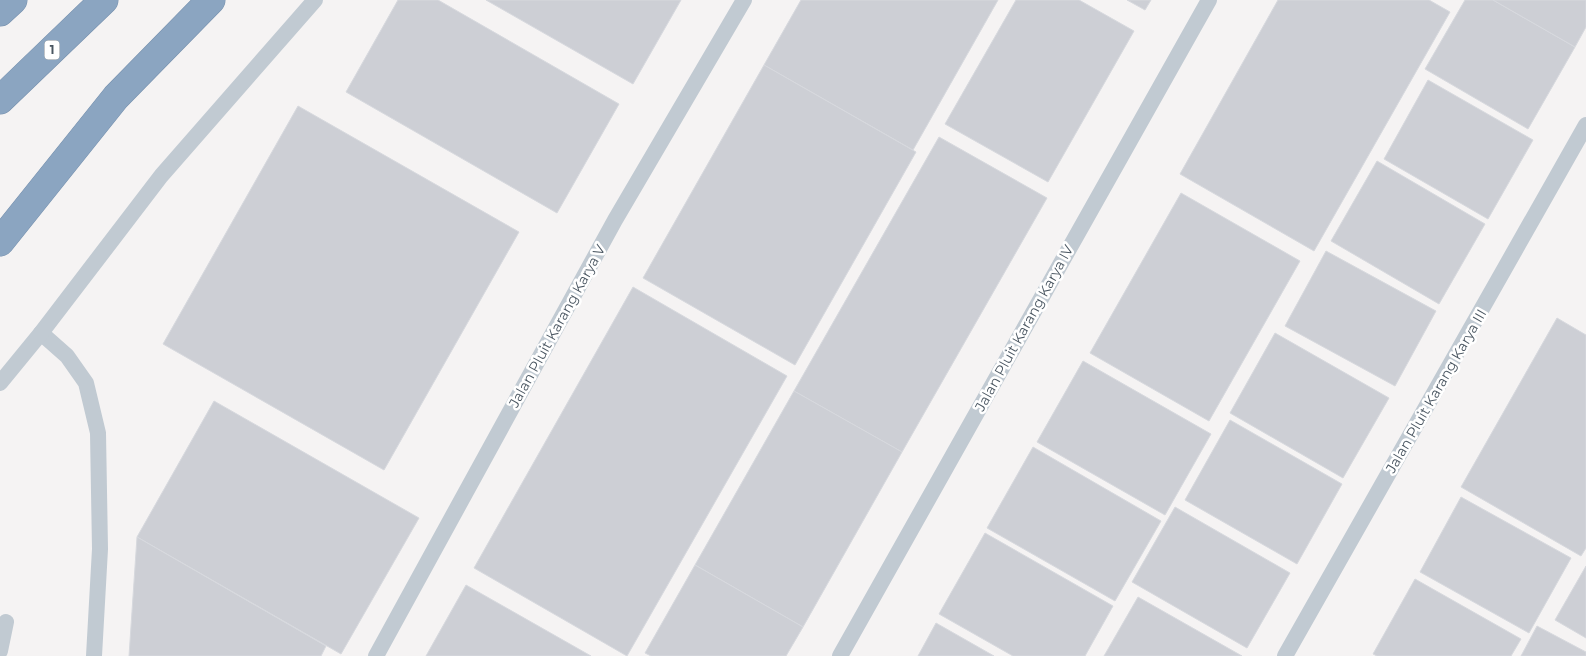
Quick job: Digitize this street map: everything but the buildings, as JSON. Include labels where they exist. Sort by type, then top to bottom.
[{"type":"highway","points":[[0,12],[12,0]]},
{"type":"highway","name":"1","points":[[0,100],[104,0]]},
{"type":"highway","points":[[0,242],[116,97],[211,0]]},
{"type":"lane","points":[[0,383],[41,333],[161,176],[315,0]]},
{"type":"lane","name":"Jalan Pluit Karang Karya V","points":[[376,656],[615,220],[744,0]]},
{"type":"lane","name":"Jalan Pluit Karang Karya IV","points":[[840,656],[1209,0]]},
{"type":"lane","name":"Jalan Pluit Karang Karya III","points":[[1285,656],[1586,125]]},
{"type":"lane","points":[[41,333],[67,356],[86,382],[98,433],[100,549],[94,656]]},
{"type":"lane","points":[[0,650],[6,622]]}]
